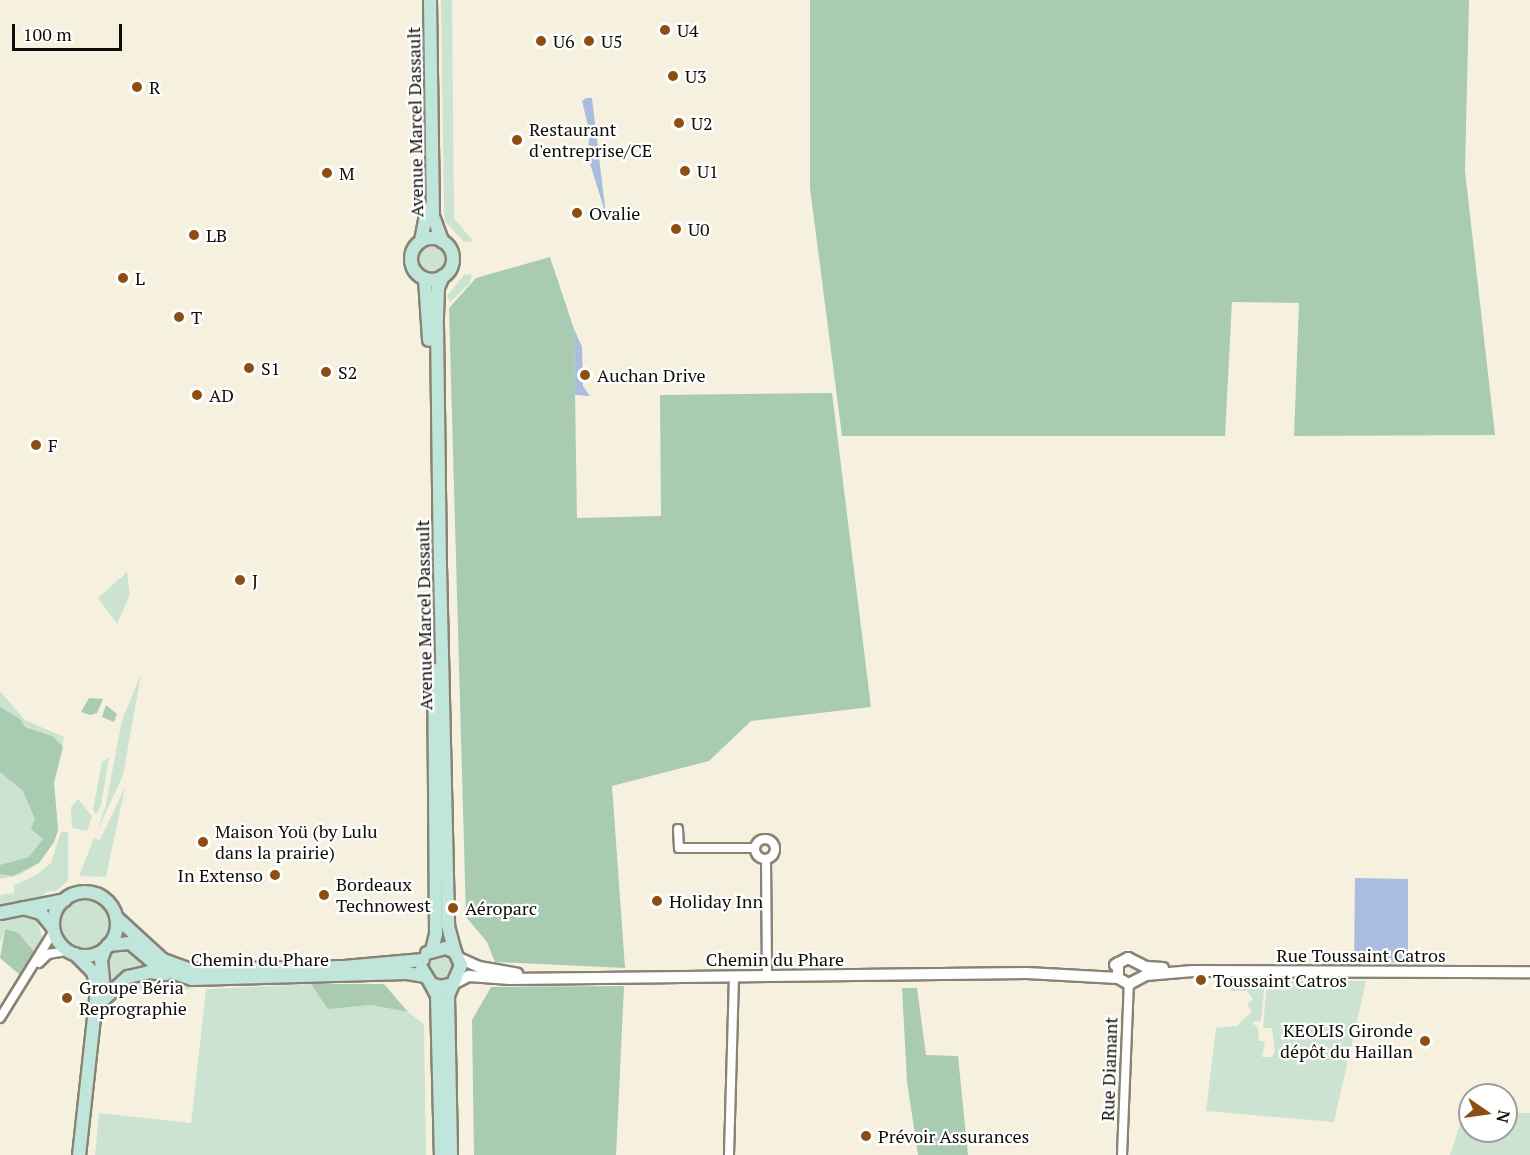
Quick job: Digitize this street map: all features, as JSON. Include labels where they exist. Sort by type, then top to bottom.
[{"type":"main road","name":"Avenue Marcel Dassault","points":[[421,241],[427,215],[424,0]]},
{"type":"main road","name":"Avenue Marcel Dassault","points":[[430,0],[433,216],[442,241]]},
{"type":"main road","points":[[421,241],[442,241],[450,249],[452,262],[443,276],[424,279],[411,262],[412,251],[421,241]]},
{"type":"main road","name":"Avenue Marcel Dassault","points":[[443,276],[438,288],[437,325],[440,566],[448,926],[457,955]]},
{"type":"main road","name":"Avenue Marcel Dassault","points":[[424,279],[429,307],[435,679],[436,934],[432,950]]},
{"type":"main road","points":[[0,913],[65,900],[81,893],[98,896],[108,903],[116,918],[115,932],[101,960],[103,1000],[86,1155]]},
{"type":"main road","points":[[53,929],[55,912],[65,900]]},
{"type":"main road","points":[[19,908],[41,913],[71,953],[93,972],[97,990],[79,1155]]},
{"type":"main road","name":"Chemin du Phare","points":[[116,918],[163,960],[191,970],[344,968],[423,960]]},
{"type":"main road","name":"Chemin du Phare","points":[[107,947],[130,943],[171,974],[203,979],[406,973],[428,980]]},
{"type":"main road","points":[[71,953],[85,956],[107,947]]},
{"type":"main road","points":[[441,1155],[437,996],[428,980],[423,960],[432,950],[441,947],[457,955],[461,972],[448,996],[451,1155]]},
{"type":"main road","points":[[103,1000],[132,975],[171,974]]},
{"type":"main road","points":[[428,980],[444,987],[453,984]]},
{"type":"street","points":[[678,829],[679,848],[755,848]]},
{"type":"street","points":[[762,839],[772,840],[775,854],[766,859],[757,856],[755,848],[762,839]]},
{"type":"street","points":[[766,859],[767,977]]},
{"type":"street","points":[[0,1018],[32,969],[53,929]]},
{"type":"street","points":[[32,969],[48,954],[71,953]]},
{"type":"street","name":"Chemin du Phare","points":[[457,955],[479,967],[522,976]]},
{"type":"street","points":[[1128,958],[1139,963],[1140,978],[1129,984],[1118,978],[1118,963],[1128,958]]},
{"type":"street","name":"Chemin du Phare","points":[[453,984],[470,976],[767,977],[1027,973],[1103,969],[1118,963]]},
{"type":"street","name":"Rue Toussaint Catros","points":[[1139,963],[1193,971]]},
{"type":"street","name":"Rue Toussaint Catros","points":[[1140,978],[1193,971],[1530,972]]},
{"type":"street","name":"Chemin du Phare","points":[[1027,973],[1118,978]]},
{"type":"street","points":[[729,1155],[734,977]]},
{"type":"street","name":"Rue Diamant","points":[[1122,1155],[1129,984]]},
{"type":"green space","points":[[441,0],[452,0],[454,218],[473,241],[464,242],[445,221],[444,214]]},
{"type":"green space","points":[[810,0],[1469,0],[1465,171],[1495,435],[1294,436],[1299,303],[1232,302],[1225,436],[842,436],[810,188]]},
{"type":"green space","points":[[432,246],[442,249],[445,259],[442,269],[432,272],[422,269],[419,259],[422,249]]},
{"type":"green space","points":[[550,257],[574,329],[577,518],[661,516],[660,395],[832,393],[871,707],[751,721],[709,761],[612,786],[625,968],[495,962],[487,942],[466,917],[449,308],[476,278]]},
{"type":"green space","points":[[472,274],[470,283],[450,302],[447,296],[464,275]]},
{"type":"green space","points":[[127,572],[130,595],[117,624],[98,598]]},
{"type":"green space","points":[[141,674],[123,775],[97,832],[106,804],[122,720]]},
{"type":"green space","points":[[0,691],[25,720],[64,737],[54,783],[58,830],[54,842],[39,863],[19,875],[0,879]]},
{"type":"green space","points":[[89,698],[103,699],[97,713],[90,715],[81,712]]},
{"type":"green space","points":[[106,705],[117,714],[114,722],[102,717]]},
{"type":"green space","points":[[0,707],[20,719],[25,727],[52,736],[63,747],[54,783],[58,830],[54,842],[39,863],[13,876],[0,874],[0,865],[29,857],[43,839],[31,829],[35,819],[23,791],[0,772]]},
{"type":"green space","points":[[109,758],[101,805],[96,815],[93,809],[102,762]]},
{"type":"green space","points":[[125,787],[106,877],[79,876],[94,838],[100,840]]},
{"type":"green space","points":[[78,799],[92,816],[87,831],[72,828],[71,807]]},
{"type":"green space","points":[[61,832],[68,832],[68,881],[56,891],[46,892],[41,898],[0,907],[0,895],[14,893],[14,885],[36,875],[51,863]]},
{"type":"green space","points":[[85,900],[99,904],[106,911],[110,925],[106,939],[99,946],[85,950],[71,946],[64,939],[60,925],[64,911],[71,904]]},
{"type":"green space","points":[[29,916],[37,918],[42,937],[34,955],[30,945],[19,933],[5,929],[0,943],[0,919]]},
{"type":"green space","points":[[5,929],[19,933],[33,950],[34,955],[20,975],[0,958]]},
{"type":"green space","points":[[113,949],[128,950],[152,969],[110,986],[106,962]]},
{"type":"green space","points":[[442,953],[452,957],[456,967],[452,977],[442,981],[432,977],[428,967],[432,957]]},
{"type":"green space","points":[[158,975],[193,989],[129,990],[110,1004],[112,992],[119,986]]},
{"type":"green space","points":[[1231,981],[1265,981],[1261,1021],[1252,1022],[1258,1028],[1259,1041],[1265,1041],[1262,1057],[1272,1057],[1275,1051],[1272,1028],[1263,1028],[1267,981],[1366,981],[1334,1122],[1206,1111],[1216,1028],[1237,1026],[1252,1011],[1247,1005],[1253,999],[1247,991],[1231,991]]},
{"type":"green space","points":[[311,984],[328,1008],[371,1005],[408,1012],[424,1024],[426,1155],[95,1155],[99,1113],[191,1123],[206,989]]},
{"type":"green space","points":[[311,984],[384,984],[408,1012],[371,1005],[328,1009]]},
{"type":"green space","points":[[624,986],[616,1155],[474,1155],[472,1020],[491,987]]},
{"type":"green space","points":[[902,988],[917,988],[926,1055],[958,1056],[968,1155],[918,1155],[907,1081]]},
{"type":"green space","points":[[1518,1113],[1530,1113],[1530,1155],[1450,1155],[1458,1131],[1458,1143],[1518,1143]]},
{"type":"water","points":[[592,98],[606,215],[587,154],[590,134],[582,101]]},
{"type":"water","points":[[574,329],[582,347],[583,386],[590,396],[575,395]]},
{"type":"water","points":[[1355,878],[1408,879],[1408,963],[1354,962]]},
{"type":"place","name":"U4","points":[[665,30]]},
{"type":"place","name":"U6","points":[[541,41]]},
{"type":"place","name":"U5","points":[[589,41]]},
{"type":"place","name":"U3","points":[[673,76]]},
{"type":"place","name":"R","points":[[137,87]]},
{"type":"place","name":"U2","points":[[679,123]]},
{"type":"place","name":"Restaurant d'entreprise/CE","points":[[517,140]]},
{"type":"place","name":"U1","points":[[685,171]]},
{"type":"place","name":"M","points":[[327,173]]},
{"type":"place","name":"Ovalie","points":[[577,213]]},
{"type":"place","name":"U0","points":[[676,229]]},
{"type":"place","name":"LB","points":[[194,235]]},
{"type":"place","name":"L","points":[[123,278]]},
{"type":"place","name":"T","points":[[179,317]]},
{"type":"place","name":"S1","points":[[249,368]]},
{"type":"place","name":"S2","points":[[326,372]]},
{"type":"place","name":"Auchan Drive","points":[[585,375]]},
{"type":"place","name":"AD","points":[[197,395]]},
{"type":"place","name":"F","points":[[36,445]]},
{"type":"place","name":"J","points":[[240,580]]},
{"type":"place","name":"Maison Yoü (by Lulu dans la prairie)","points":[[203,842]]},
{"type":"place","name":"In Extenso","points":[[275,875]]},
{"type":"place","name":"Bordeaux Technowest","points":[[324,895]]},
{"type":"place","name":"Holiday Inn","points":[[657,901]]},
{"type":"place","name":"Aéroparc","points":[[453,908]]},
{"type":"place","name":"Toussaint Catros","points":[[1201,980]]},
{"type":"place","name":"Groupe Béria Reprographie","points":[[67,998]]},
{"type":"place","name":"KEOLIS Gironde dépôt du Haillan","points":[[1425,1041]]},
{"type":"place","name":"Prévoir Assurances","points":[[866,1136]]}]
